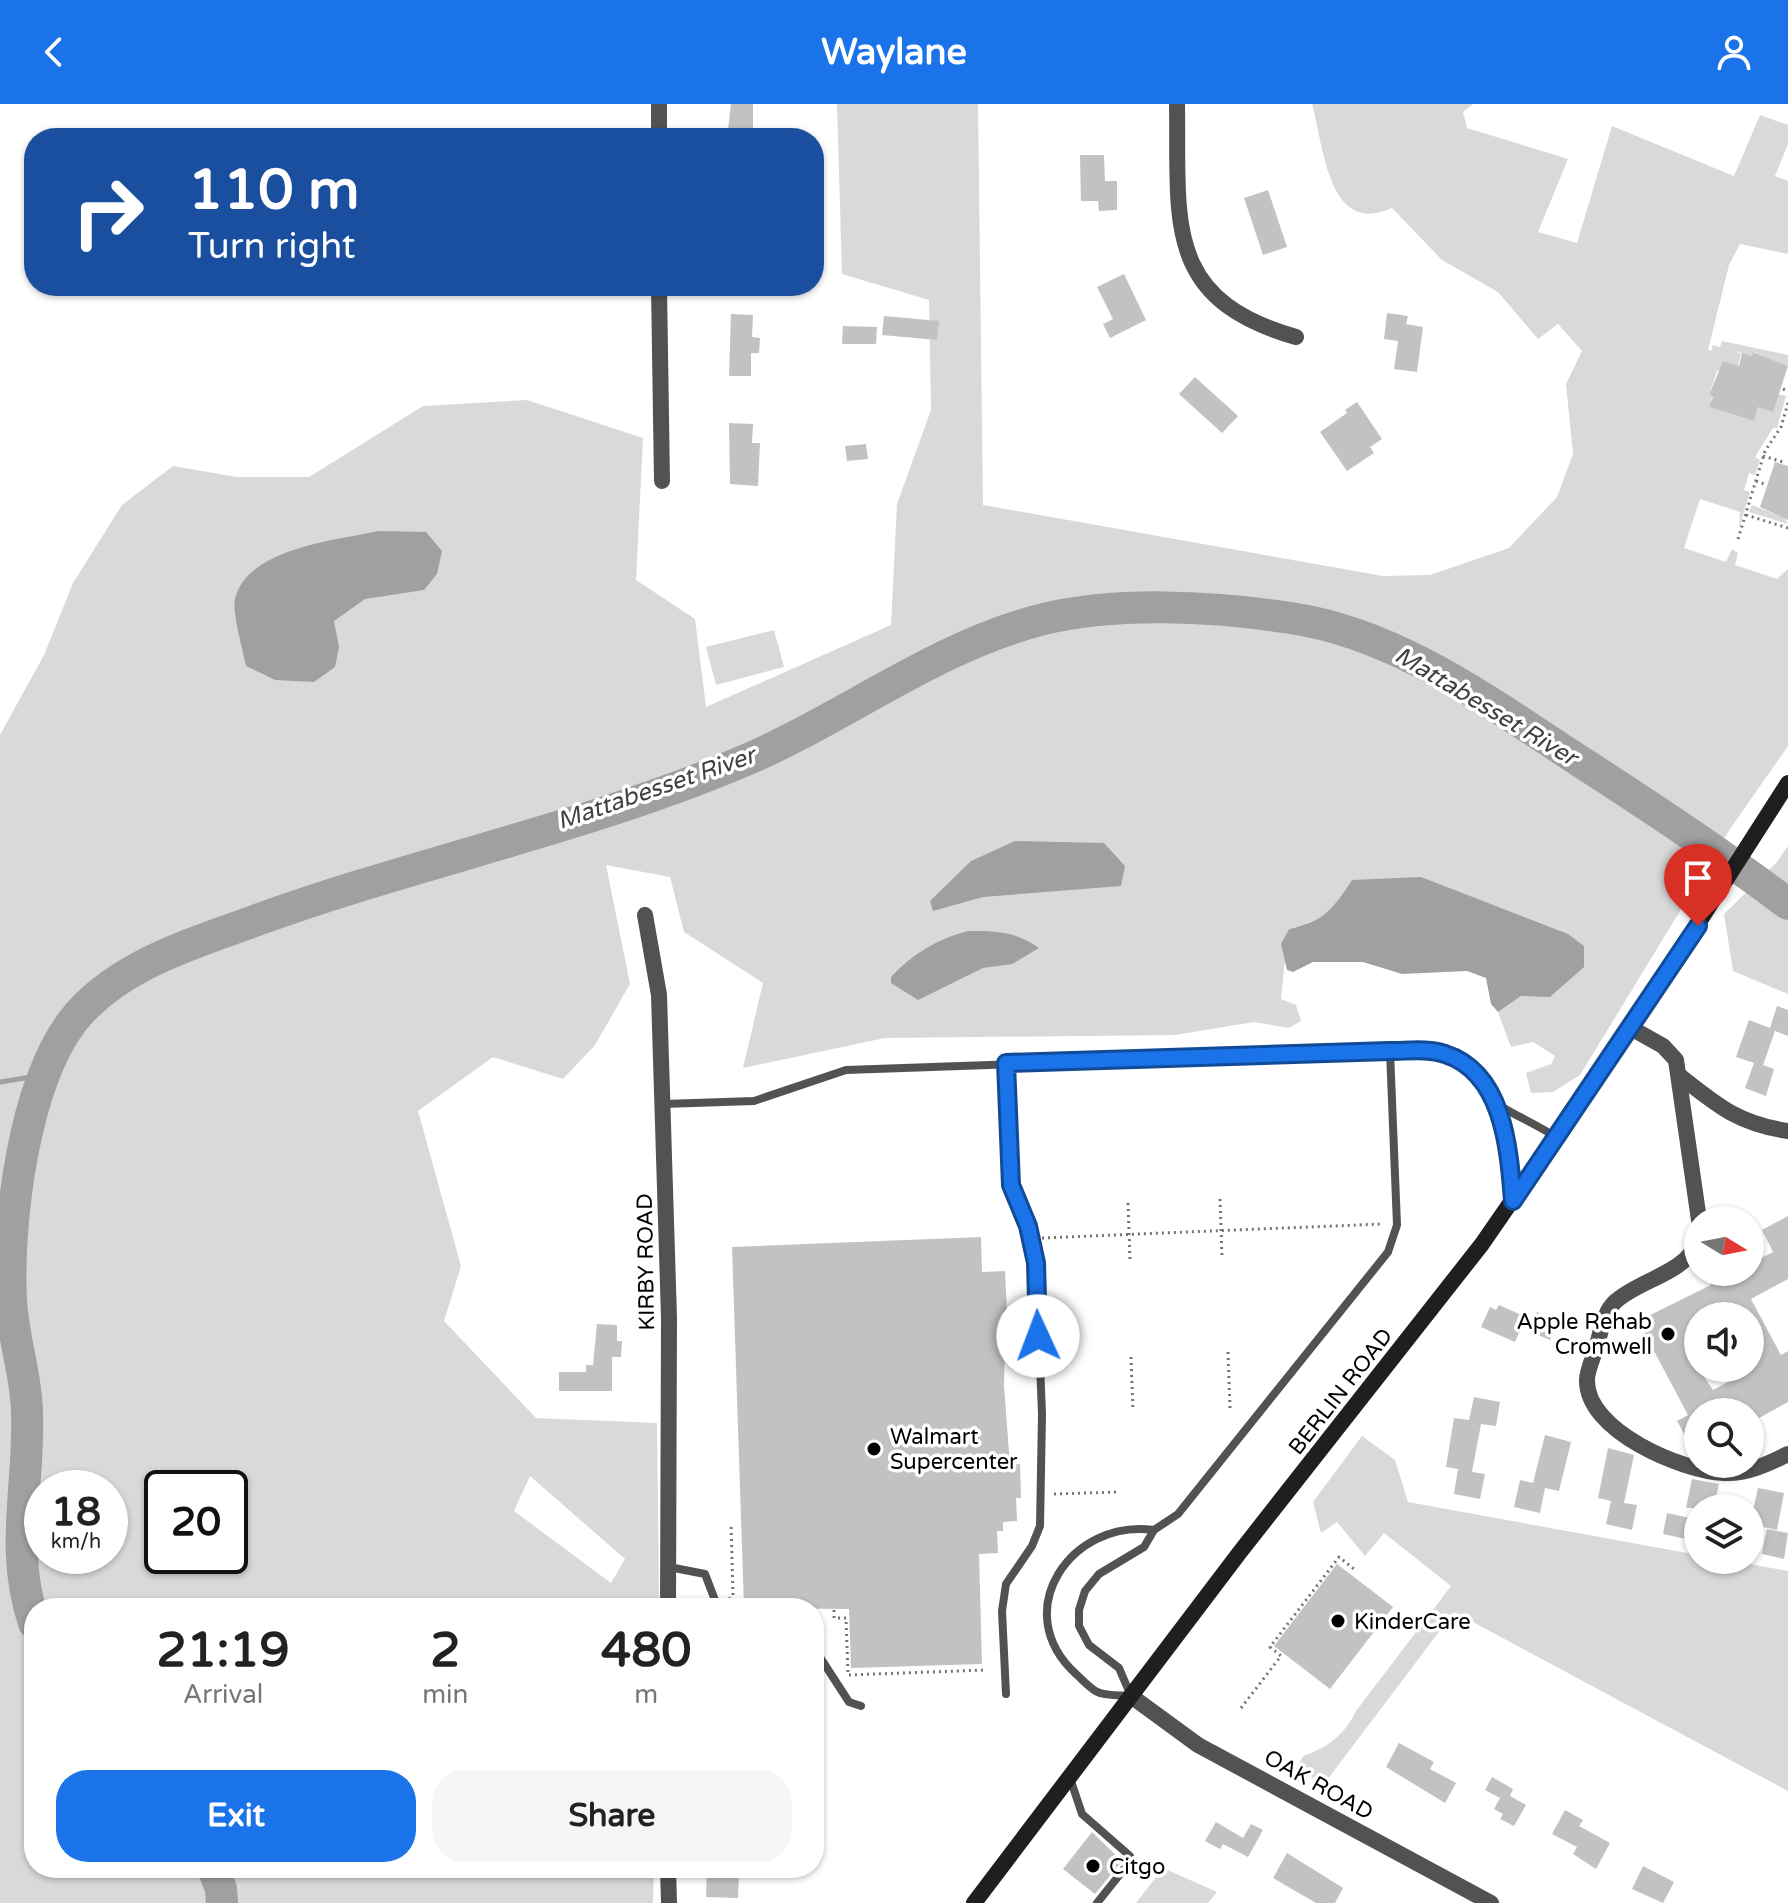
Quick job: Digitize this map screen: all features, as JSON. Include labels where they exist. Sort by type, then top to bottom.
[{"type":"main road","name":"BERLIN ROAD","points":[[974,1903],[1513,1201],[1631,1028],[1788,783]]},
{"type":"street","points":[[659,104],[659,128]]},
{"type":"street","points":[[1177,104],[1179,215],[1182,241],[1192,265],[1226,307],[1250,321],[1296,337]]},
{"type":"street","points":[[659,296],[662,481]]},
{"type":"street","name":"KIRBY ROAD","points":[[645,915],[659,995],[669,1318],[668,1598]]},
{"type":"street","points":[[1631,1028],[1663,1046],[1676,1060],[1697,1206]]},
{"type":"street","points":[[1680,1076],[1732,1116],[1751,1125],[1788,1131]]},
{"type":"street","points":[[1684,1262],[1614,1302],[1610,1308],[1587,1380],[1596,1411],[1604,1422],[1660,1455],[1700,1469],[1725,1473],[1750,1471],[1788,1454]]},
{"type":"street","name":"OAK ROAD","points":[[1131,1696],[1198,1745],[1491,1903]]},
{"type":"street","points":[[668,1878],[669,1903]]},
{"type":"lane","points":[[662,1104],[754,1101],[846,1070],[1430,1050],[1456,1058],[1500,1106],[1527,1118],[1557,1138]]},
{"type":"lane","points":[[1154,1530],[1131,1527],[1093,1542],[1070,1557],[1055,1577],[1045,1614],[1047,1631],[1055,1650],[1097,1693],[1131,1696],[1119,1668],[1089,1645],[1079,1626],[1079,1610],[1085,1591],[1099,1574],[1144,1547],[1154,1530],[1178,1514],[1388,1252],[1397,1225],[1390,1051]]},
{"type":"lane","points":[[1006,1063],[1011,1185],[1028,1226],[1036,1263],[1042,1414],[1040,1526],[1032,1546],[1006,1584],[1002,1611],[1006,1694]]},
{"type":"lane","points":[[1500,1106],[1513,1201]]},
{"type":"lane","points":[[669,1567],[705,1574],[714,1598]]},
{"type":"lane","points":[[824,1663],[849,1702],[861,1706]]},
{"type":"lane","points":[[1070,1778],[1082,1814],[1130,1856],[1129,1863],[1097,1903]]},
{"type":"path","points":[[1738,539],[1763,456],[1786,417],[1788,403]]},
{"type":"path","points":[[1763,456],[1783,462]]},
{"type":"path","points":[[1755,481],[1767,485]]},
{"type":"path","points":[[1745,515],[1788,528]]},
{"type":"path","points":[[1220,1199],[1222,1257]]},
{"type":"path","points":[[1128,1203],[1130,1260]]},
{"type":"path","points":[[1042,1238],[1382,1224]]},
{"type":"path","points":[[1228,1352],[1230,1408]]},
{"type":"path","points":[[1131,1357],[1133,1411]]},
{"type":"path","points":[[1053,1494],[1118,1492]]},
{"type":"path","points":[[731,1523],[731,1598]]},
{"type":"path","points":[[1241,1708],[1281,1656],[1270,1647],[1339,1557],[1354,1569]]},
{"type":"path","points":[[834,1610],[834,1618],[846,1618],[848,1675],[985,1670]]},
{"type":"shaded area","points":[[837,104],[978,104],[983,505],[1383,576],[1430,575],[1509,548],[1557,497],[1573,454],[1566,384],[1582,351],[1558,324],[1538,339],[1498,292],[1442,260],[1392,208],[1371,214],[1354,210],[1332,183],[1312,104],[1473,104],[1463,112],[1467,128],[1568,159],[1538,232],[1577,243],[1612,126],[1734,176],[1760,115],[1788,125],[1788,144],[1775,176],[1788,181],[1788,254],[1740,244],[1729,265],[1708,350],[1711,351],[1713,345],[1720,347],[1722,341],[1788,355],[1788,366],[1754,352],[1752,356],[1735,351],[1741,354],[1738,366],[1717,371],[1709,395],[1712,397],[1710,407],[1754,421],[1758,407],[1778,394],[1786,396],[1777,428],[1773,428],[1755,457],[1760,460],[1755,475],[1749,473],[1744,490],[1750,492],[1739,528],[1740,512],[1700,499],[1684,548],[1726,562],[1732,549],[1738,553],[1735,565],[1777,579],[1788,569],[1788,746],[1730,829],[1580,1075],[1553,1092],[1531,1093],[1526,1073],[1551,1064],[1555,1056],[1533,1042],[1511,1047],[1498,1012],[1521,996],[1352,880],[1326,913],[1288,929],[1281,999],[1296,1005],[1301,1021],[1289,1028],[1254,1022],[1175,1035],[885,1038],[743,1068],[763,983],[684,932],[670,877],[606,865],[630,984],[595,1045],[563,1079],[493,1057],[418,1111],[461,1266],[444,1321],[536,1418],[657,1423],[659,1598],[24,1598],[24,1878],[654,1878],[653,1903],[0,1903],[0,735],[44,655],[73,583],[122,505],[173,466],[237,477],[309,477],[423,406],[527,400],[643,438],[636,580],[695,619],[706,707],[891,625],[897,504],[931,410],[929,300],[842,274]],"holes":[[[530,1476],[625,1559],[611,1583],[514,1511]]]},
{"type":"shaded area","points":[[1752,505],[1785,518],[1788,524],[1749,512]]},
{"type":"shaded area","points":[[379,531],[426,532],[442,551],[437,574],[424,590],[365,599],[334,621],[339,647],[335,667],[314,682],[275,680],[246,666],[234,605],[243,582],[257,568],[296,549]]},
{"type":"shaded area","points":[[774,630],[784,667],[716,685],[706,647]]},
{"type":"shaded area","points":[[1015,841],[1104,843],[1125,866],[1121,886],[983,897],[933,911],[930,901],[971,861]]},
{"type":"shaded area","points":[[1788,846],[1788,994],[1733,971],[1724,914],[1777,862]]},
{"type":"shaded area","points":[[1421,877],[1568,934],[1584,946],[1584,967],[1550,997],[1521,996],[1498,1012],[1491,1004],[1486,978],[1467,971],[1402,974],[1363,962],[1313,962],[1293,972],[1287,970],[1281,944],[1289,929],[1326,913],[1352,880]]},
{"type":"shaded area","points":[[968,931],[1005,933],[1039,948],[1012,964],[983,968],[918,1000],[891,983],[891,977],[916,954],[946,938]]},
{"type":"shaded area","points":[[1362,1436],[1395,1460],[1408,1502],[1684,1552],[1684,1574],[1764,1574],[1764,1567],[1788,1571],[1788,1791],[1454,1612],[1324,1784],[1297,1768],[1303,1756],[1320,1749],[1341,1733],[1451,1586],[1384,1533],[1365,1556],[1337,1522],[1321,1533],[1313,1502]]},
{"type":"shaded area","points":[[1163,1868],[1217,1892],[1208,1903],[1136,1903]]},
{"type":"building","points":[[731,104],[753,104],[753,128],[728,128]]},
{"type":"building","points":[[1080,155],[1104,155],[1105,181],[1117,181],[1117,210],[1099,211],[1098,201],[1081,201]]},
{"type":"building","points":[[1268,190],[1287,247],[1263,255],[1244,198]]},
{"type":"building","points":[[1124,274],[1146,320],[1110,338],[1103,324],[1113,319],[1097,287]]},
{"type":"building","points":[[1387,313],[1408,316],[1406,324],[1423,327],[1417,372],[1394,369],[1398,341],[1384,339]]},
{"type":"building","points":[[731,314],[753,315],[752,337],[760,338],[759,353],[751,353],[751,376],[729,376]]},
{"type":"building","points":[[884,316],[939,321],[937,340],[882,335]]},
{"type":"building","points":[[843,326],[877,327],[876,344],[842,344]]},
{"type":"building","points":[[1753,352],[1788,366],[1773,412],[1758,407],[1754,421],[1709,407],[1713,397],[1709,395],[1723,361],[1739,366],[1742,353],[1752,356]]},
{"type":"building","points":[[1195,377],[1238,416],[1222,433],[1179,394]]},
{"type":"building","points":[[1357,402],[1382,439],[1370,447],[1374,453],[1347,471],[1320,432]]},
{"type":"building","points":[[729,423],[753,424],[752,443],[760,443],[758,486],[730,484]]},
{"type":"building","points":[[866,444],[868,459],[847,461],[845,446]]},
{"type":"building","points":[[1775,462],[1788,466],[1788,520],[1760,507]]},
{"type":"building","points":[[1777,1006],[1788,1010],[1788,1036],[1775,1031],[1763,1065],[1774,1069],[1766,1096],[1745,1088],[1754,1063],[1736,1057],[1749,1020],[1770,1028]]},
{"type":"building","points":[[1788,1216],[1788,1279],[1751,1299],[1753,1302],[1684,1302],[1684,1382],[1708,1382],[1713,1390],[1728,1382],[1764,1382],[1764,1323],[1781,1355],[1788,1351],[1788,1402],[1764,1415],[1764,1398],[1684,1398],[1684,1407],[1638,1321],[1709,1286],[1764,1286],[1764,1257],[1773,1252],[1764,1229]]},
{"type":"building","name":"Walmart Supercenter","points":[[981,1237],[982,1272],[1005,1271],[1007,1312],[1016,1312],[1017,1344],[1005,1344],[1004,1386],[1010,1465],[1020,1464],[1021,1498],[1016,1498],[1017,1521],[1003,1522],[1003,1531],[997,1531],[998,1553],[979,1554],[982,1664],[851,1668],[849,1609],[824,1609],[824,1598],[744,1598],[732,1247]]},
{"type":"building","points":[[1499,1305],[1526,1317],[1515,1342],[1481,1327],[1490,1307],[1496,1310]]},
{"type":"building","points":[[1537,1312],[1558,1321],[1550,1340],[1529,1331]]},
{"type":"building","points":[[597,1324],[617,1325],[617,1341],[622,1341],[621,1357],[612,1357],[612,1391],[559,1391],[559,1372],[586,1372],[586,1365],[593,1365]]},
{"type":"building","points":[[1474,1397],[1500,1402],[1496,1426],[1481,1424],[1472,1472],[1485,1474],[1480,1499],[1454,1494],[1458,1469],[1446,1467],[1454,1418],[1469,1420]]},
{"type":"building","points":[[1684,1417],[1684,1434],[1677,1421]]},
{"type":"building","points":[[1545,1435],[1571,1442],[1559,1491],[1545,1488],[1540,1513],[1514,1507],[1520,1480],[1533,1483]]},
{"type":"building","points":[[1608,1448],[1634,1455],[1624,1503],[1637,1505],[1632,1530],[1606,1524],[1611,1501],[1598,1498]]},
{"type":"building","points":[[1692,1479],[1719,1484],[1717,1494],[1689,1494]]},
{"type":"building","points":[[1758,1488],[1784,1493],[1777,1530],[1764,1527],[1764,1494],[1757,1494]]},
{"type":"building","points":[[1667,1513],[1684,1517],[1684,1539],[1663,1534]]},
{"type":"building","points":[[1767,1529],[1788,1533],[1784,1559],[1764,1554]]},
{"type":"building","name":"KinderCare","points":[[1337,1564],[1393,1607],[1330,1689],[1274,1646]]},
{"type":"building","points":[[1399,1743],[1434,1762],[1430,1769],[1456,1783],[1445,1803],[1386,1767]]},
{"type":"building","points":[[1492,1777],[1513,1789],[1510,1796],[1526,1805],[1514,1826],[1500,1819],[1503,1814],[1494,1809],[1500,1798],[1485,1790]]},
{"type":"building","points":[[1565,1810],[1583,1820],[1579,1826],[1610,1843],[1596,1869],[1573,1854],[1577,1847],[1552,1834]]},
{"type":"building","points":[[1216,1822],[1243,1838],[1251,1824],[1263,1830],[1248,1857],[1223,1844],[1220,1849],[1205,1841]]},
{"type":"building","name":"Citgo","points":[[1092,1832],[1122,1861],[1095,1894],[1063,1869]]},
{"type":"building","points":[[1287,1853],[1343,1888],[1335,1903],[1316,1903],[1273,1878]]},
{"type":"building","points":[[1643,1866],[1674,1882],[1663,1903],[1632,1889]]},
{"type":"building","points":[[707,1878],[739,1878],[738,1898],[706,1897]]},
{"type":"waterway","name":"Mattabesset River","points":[[28,1598],[22,1543],[26,1397],[14,1328],[11,1268],[16,1194],[31,1117],[55,1049],[72,1022],[110,985],[182,948],[316,900],[676,788],[773,748],[923,667],[1000,633],[1069,614],[1165,607],[1290,618],[1330,626],[1406,655],[1513,717],[1686,831],[1788,904]]},
{"type":"waterway","points":[[0,1082],[43,1075]]},
{"type":"waterway","name":"Mattabesset River","points":[[217,1878],[222,1903]]},
{"type":"place","name":"Apple Rehab Cromwell","points":[[1668,1334]]},
{"type":"place","name":"Walmart Supercenter","points":[[874,1449]]},
{"type":"place","name":"KinderCare","points":[[1338,1621]]},
{"type":"place","name":"Citgo","points":[[1093,1866]]},
{"type":"route","points":[[1038,1336],[1036,1263],[1028,1226],[1011,1185],[1006,1063],[1430,1050],[1443,1053],[1456,1058],[1472,1072],[1500,1106],[1510,1159],[1513,1201],[1698,926]]}]
